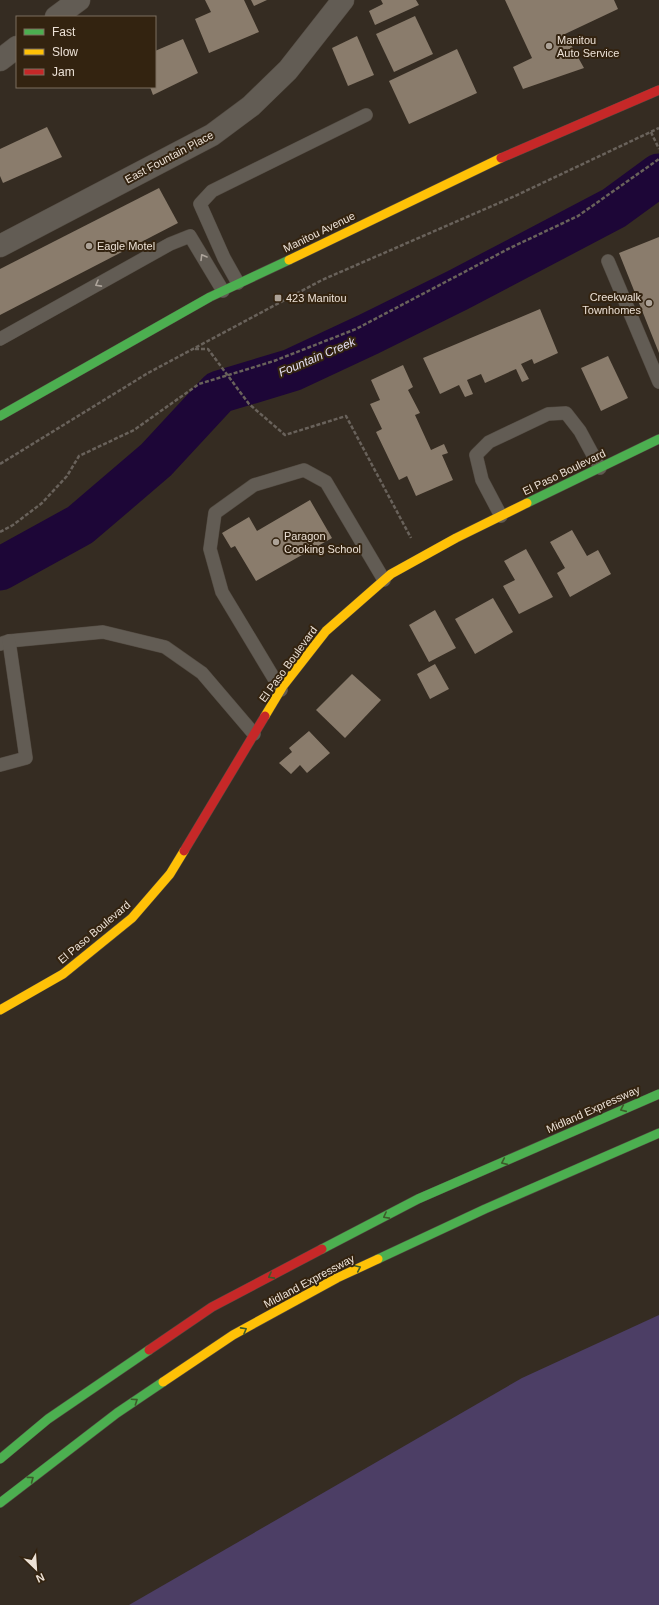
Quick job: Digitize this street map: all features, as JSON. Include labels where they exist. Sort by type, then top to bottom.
[{"type":"main road","name":"Manitou Avenue","points":[[0,416],[238,283],[308,251],[496,160],[659,90]]},
{"type":"main road","name":"El Paso Boulevard","points":[[0,1010],[63,974],[132,918],[170,874],[281,690],[326,631],[384,580],[391,574],[456,538],[659,439]]},
{"type":"main road","name":"Midland Expressway","points":[[0,1459],[48,1419],[212,1307],[418,1199],[659,1094]]},
{"type":"main road","name":"Midland Expressway","points":[[0,1502],[117,1413],[234,1335],[337,1278],[485,1209],[659,1133]]},
{"type":"street","points":[[57,16],[79,0]]},
{"type":"street","name":"East Fountain Place","points":[[0,246],[212,135],[251,106],[288,70],[343,0]]},
{"type":"street","points":[[0,60],[16,48]]},
{"type":"lane","points":[[238,283],[224,258],[200,204],[212,191],[366,115]]},
{"type":"lane","points":[[0,339],[170,244],[190,236],[224,291]]},
{"type":"lane","points":[[608,261],[659,382]]},
{"type":"lane","points":[[501,516],[482,480],[476,455],[489,442],[548,414],[566,413],[580,431],[600,468]]},
{"type":"lane","points":[[281,690],[222,592],[210,549],[215,513],[254,485],[304,470],[326,482],[384,580]]},
{"type":"lane","points":[[0,765],[26,758],[4,642],[102,632],[165,647],[202,673],[254,734]]},
{"type":"path","points":[[0,464],[148,373],[322,280],[515,196],[659,128]]},
{"type":"path","points":[[651,132],[659,149]]},
{"type":"path","points":[[0,532],[42,502],[67,476],[79,456],[134,430],[199,384],[274,361],[356,329],[503,252],[578,216],[659,159]]},
{"type":"path","points":[[193,349],[208,349],[249,404],[285,435],[346,416],[421,557]]},
{"type":"shaded area","points":[[659,1315],[659,1605],[129,1605],[522,1378]]},
{"type":"building","points":[[205,0],[244,0],[259,32],[209,53],[195,19],[211,12]]},
{"type":"building","points":[[251,0],[267,0],[254,6]]},
{"type":"building","points":[[381,0],[416,0],[419,5],[375,25],[369,11],[383,4]]},
{"type":"building","name":"Manitou Auto Service","points":[[505,0],[614,0],[618,9],[565,34],[584,68],[523,89],[513,67],[532,58]]},
{"type":"building","points":[[415,16],[433,54],[394,72],[376,34]]},
{"type":"building","points":[[357,36],[374,75],[348,86],[332,48]]},
{"type":"building","points":[[183,39],[198,73],[153,95],[150,88],[156,88],[156,51]]},
{"type":"building","points":[[457,49],[477,93],[409,124],[389,81]]},
{"type":"building","points":[[47,127],[62,157],[3,183],[0,176],[0,149]]},
{"type":"building","name":"Eagle Motel","points":[[159,188],[178,223],[0,315],[0,269]]},
{"type":"building","name":"Creekwalk Townhomes","points":[[659,237],[659,353],[619,253]]},
{"type":"building","points":[[540,309],[558,353],[534,364],[532,359],[521,364],[529,379],[522,382],[516,369],[485,383],[481,374],[467,380],[473,394],[465,397],[459,385],[440,394],[423,358]]},
{"type":"building","points":[[608,356],[628,398],[601,411],[581,368]]},
{"type":"building","points":[[403,365],[413,387],[408,390],[420,413],[415,415],[431,450],[444,444],[448,453],[442,455],[453,480],[416,496],[407,476],[399,480],[376,432],[382,429],[370,404],[380,400],[371,380]]},
{"type":"building","name":"Paragon Cooking School","points":[[310,500],[332,538],[256,581],[235,546],[231,548],[222,533],[249,517],[257,531]]},
{"type":"building","points":[[572,530],[587,556],[598,550],[611,574],[570,597],[557,573],[565,568],[550,542]]},
{"type":"building","points":[[526,549],[553,597],[519,614],[503,586],[515,580],[504,561]]},
{"type":"building","points":[[493,598],[513,632],[475,654],[455,619]]},
{"type":"building","points":[[435,610],[456,648],[429,662],[409,625]]},
{"type":"building","points":[[435,664],[449,689],[430,699],[417,674]]},
{"type":"building","points":[[352,674],[381,700],[345,738],[316,710]]},
{"type":"building","points":[[309,731],[330,753],[307,773],[300,765],[291,774],[279,763],[292,752],[289,748]]},
{"type":"waterway","name":"Fountain Creek","points":[[0,569],[80,525],[156,460],[219,392],[292,370],[369,334],[458,290],[614,208],[659,175]]},
{"type":"traffic: fast","points":[[0,416],[210,297],[289,260]]},
{"type":"traffic: fast","points":[[527,503],[659,439]]},
{"type":"traffic: fast","points":[[322,1249],[418,1199],[659,1094]]},
{"type":"traffic: fast","points":[[378,1259],[485,1209],[659,1133]]},
{"type":"traffic: fast","points":[[0,1459],[48,1419],[149,1350]]},
{"type":"traffic: fast","points":[[0,1503],[117,1413],[163,1382]]},
{"type":"traffic: slow","points":[[289,260],[501,158]]},
{"type":"traffic: slow","points":[[265,716],[283,686],[326,631],[391,574],[456,538],[527,503]]},
{"type":"traffic: slow","points":[[0,1010],[63,974],[132,918],[170,874],[184,851]]},
{"type":"traffic: slow","points":[[163,1382],[233,1335],[337,1278],[378,1259]]},
{"type":"traffic: jam","points":[[501,158],[659,90]]},
{"type":"traffic: jam","points":[[184,851],[265,716]]},
{"type":"traffic: jam","points":[[149,1350],[212,1307],[322,1249]]},
{"type":"place","name":"Manitou Auto Service","points":[[549,46]]},
{"type":"place","name":"Eagle Motel","points":[[89,246]]},
{"type":"place","name":"423 Manitou","points":[[278,298]]},
{"type":"place","name":"Creekwalk Townhomes","points":[[649,303]]},
{"type":"place","name":"Paragon Cooking School","points":[[276,542]]}]
